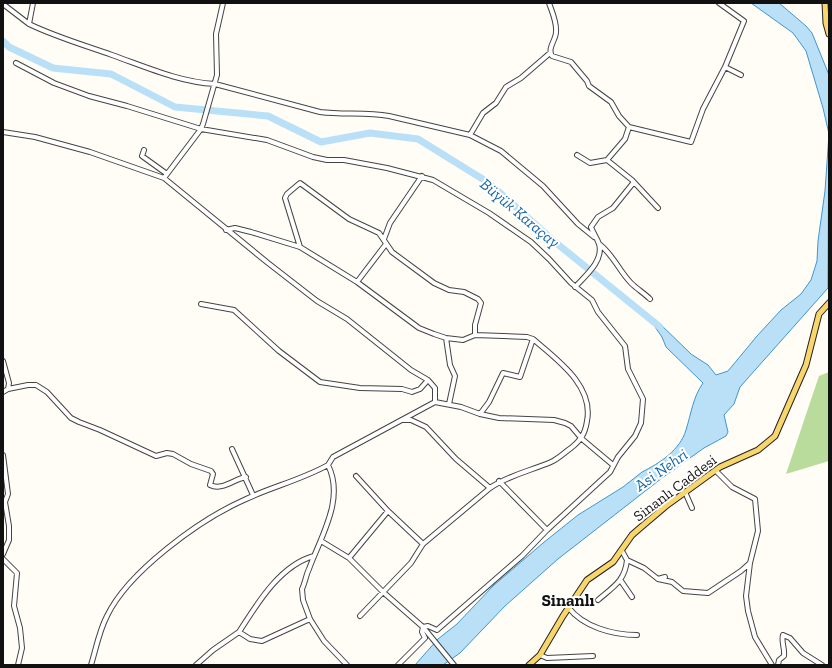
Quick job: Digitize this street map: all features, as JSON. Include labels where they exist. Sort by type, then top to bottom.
[{"type":"main road","points":[[824,3],[826,23],[829,34]]},
{"type":"main road","name":"Sinanlı Caddesi","points":[[529,665],[540,655],[568,607],[587,580],[613,562],[632,535],[685,492],[731,461],[766,445],[779,431],[806,365],[819,314],[829,303]]},
{"type":"street","points":[[29,24],[33,3]]},
{"type":"street","points":[[165,176],[201,129],[203,124],[217,75],[216,34],[223,3]]},
{"type":"street","points":[[470,135],[483,113],[496,103],[506,87],[526,74],[550,53],[556,31],[549,3]]},
{"type":"street","points":[[550,53],[552,56],[571,62],[587,81],[589,86],[611,102],[619,116],[629,127],[691,142],[703,109],[725,68],[744,21],[719,3]]},
{"type":"street","points":[[3,4],[29,24],[65,39],[175,78],[215,86],[320,112],[338,114],[377,114],[470,135],[501,151],[543,186],[578,224],[594,237],[599,244],[607,249],[631,283],[641,289],[650,299]]},
{"type":"street","points":[[16,63],[54,82],[89,96],[201,129],[267,140],[313,157],[327,160],[344,160],[422,176],[449,188],[530,242],[575,287],[592,300],[598,312],[625,346],[628,369],[643,399],[641,423],[628,447],[613,465],[610,472],[547,530],[522,556],[437,630],[428,626],[423,627]]},
{"type":"street","points":[[725,68],[741,75]]},
{"type":"street","points":[[577,155],[590,163],[607,160],[625,139],[629,127]]},
{"type":"street","points":[[3,132],[35,137],[90,152],[165,176]]},
{"type":"street","points":[[144,150],[142,156],[226,230],[318,301],[347,319],[411,370],[428,380],[435,388],[435,402]]},
{"type":"street","points":[[607,160],[634,182],[658,208]]},
{"type":"street","points":[[384,240],[390,223],[422,176]]},
{"type":"street","points":[[594,237],[591,227],[593,222],[613,208],[634,182]]},
{"type":"street","points":[[300,246],[286,198],[287,194],[300,183],[349,219],[379,233],[392,252],[434,283],[449,290],[464,292],[478,298],[481,303],[475,325],[475,335]]},
{"type":"street","points":[[226,230],[235,228],[300,246],[357,282],[419,328],[446,338],[464,340],[475,335],[527,337],[533,339],[563,365],[573,377],[588,401],[590,410],[586,430],[582,439],[552,462],[499,482],[490,488],[423,544],[411,563],[360,616]]},
{"type":"street","points":[[357,282],[386,244]]},
{"type":"street","points":[[575,287],[595,265],[599,256],[599,244]]},
{"type":"street","points":[[201,304],[234,310],[279,351],[320,382],[360,388],[402,389],[412,392],[420,389],[428,380]]},
{"type":"street","points":[[446,338],[450,365],[455,376],[449,404]]},
{"type":"street","points":[[480,414],[489,402],[503,373],[520,377],[533,339]]},
{"type":"street","points":[[3,361],[10,383],[8,389]]},
{"type":"street","points":[[3,392],[8,389],[36,385],[47,392],[71,418],[79,422],[156,456],[167,453],[173,454],[191,464],[211,471],[213,474],[210,485],[215,487],[223,487],[231,481],[246,477]]},
{"type":"street","points":[[91,665],[106,617],[114,603],[140,572],[177,539],[226,508],[313,473],[328,465],[333,457],[435,402],[473,410],[480,414],[499,418],[560,422],[571,426],[582,439],[613,465]]},
{"type":"street","points":[[402,420],[411,420],[426,427],[456,459],[490,488]]},
{"type":"street","points":[[232,449],[246,477],[253,496]]},
{"type":"street","points":[[3,454],[8,494],[5,502],[9,526],[9,540],[3,554]]},
{"type":"street","points":[[328,465],[333,483],[334,499],[321,541],[302,589],[303,600],[310,619],[324,641],[347,665]]},
{"type":"street","points":[[716,471],[732,487],[755,499],[758,531],[750,563],[746,596],[748,611],[755,637],[772,665]]},
{"type":"street","points":[[356,476],[388,511],[423,544]]},
{"type":"street","points":[[499,482],[547,530]]},
{"type":"street","points":[[685,492],[692,508]]},
{"type":"street","points":[[349,558],[388,511]]},
{"type":"street","points":[[321,541],[349,558],[383,592],[423,627],[454,665]]},
{"type":"street","points":[[622,551],[627,560],[644,568],[658,579],[672,582],[683,591],[708,593],[741,571],[750,563]]},
{"type":"street","points":[[196,665],[213,650],[239,632],[256,606],[276,582],[297,563],[314,556]]},
{"type":"street","points":[[3,559],[17,573],[14,606],[20,628],[22,648],[18,665]]},
{"type":"street","points":[[598,600],[620,581],[626,568],[627,560]]},
{"type":"street","points":[[658,579],[665,577]]},
{"type":"street","points":[[620,581],[632,597]]},
{"type":"street","points":[[568,607],[584,622],[609,632],[637,635]]},
{"type":"street","points":[[239,632],[250,639],[262,641],[310,619]]},
{"type":"street","points":[[398,665],[425,638],[422,632],[423,627]]},
{"type":"street","points":[[778,665],[779,660],[784,656],[785,649],[782,640],[783,635],[790,638],[803,653],[822,665]]},
{"type":"street","points":[[540,655],[547,658],[594,656]]},
{"type":"green space","points":[[829,372],[829,461],[786,474],[819,376]]},
{"type":"water","points":[[751,3],[779,3],[812,33],[829,75],[829,133],[806,51],[793,33]]},
{"type":"water","name":"Asi Nehri","points":[[829,138],[828,288],[740,387],[734,404],[724,415],[728,432],[726,436],[704,448],[662,478],[558,559],[505,606],[460,653],[443,665],[415,665],[438,639],[457,624],[493,586],[543,543],[578,515],[623,487],[642,472],[662,460],[679,444],[686,430],[695,400],[703,383],[666,347],[662,337],[653,324],[655,319],[691,354],[708,365],[716,375],[728,371],[781,310],[801,294],[811,280],[817,261]]},
{"type":"waterway","name":"Büyük Karaçay","points":[[3,41],[9,47],[53,68],[111,74],[175,107],[268,116],[321,142],[370,133],[418,139],[489,183],[555,242],[660,327]]},
{"type":"district","name":"Sinanlı","points":[[568,600]]}]
